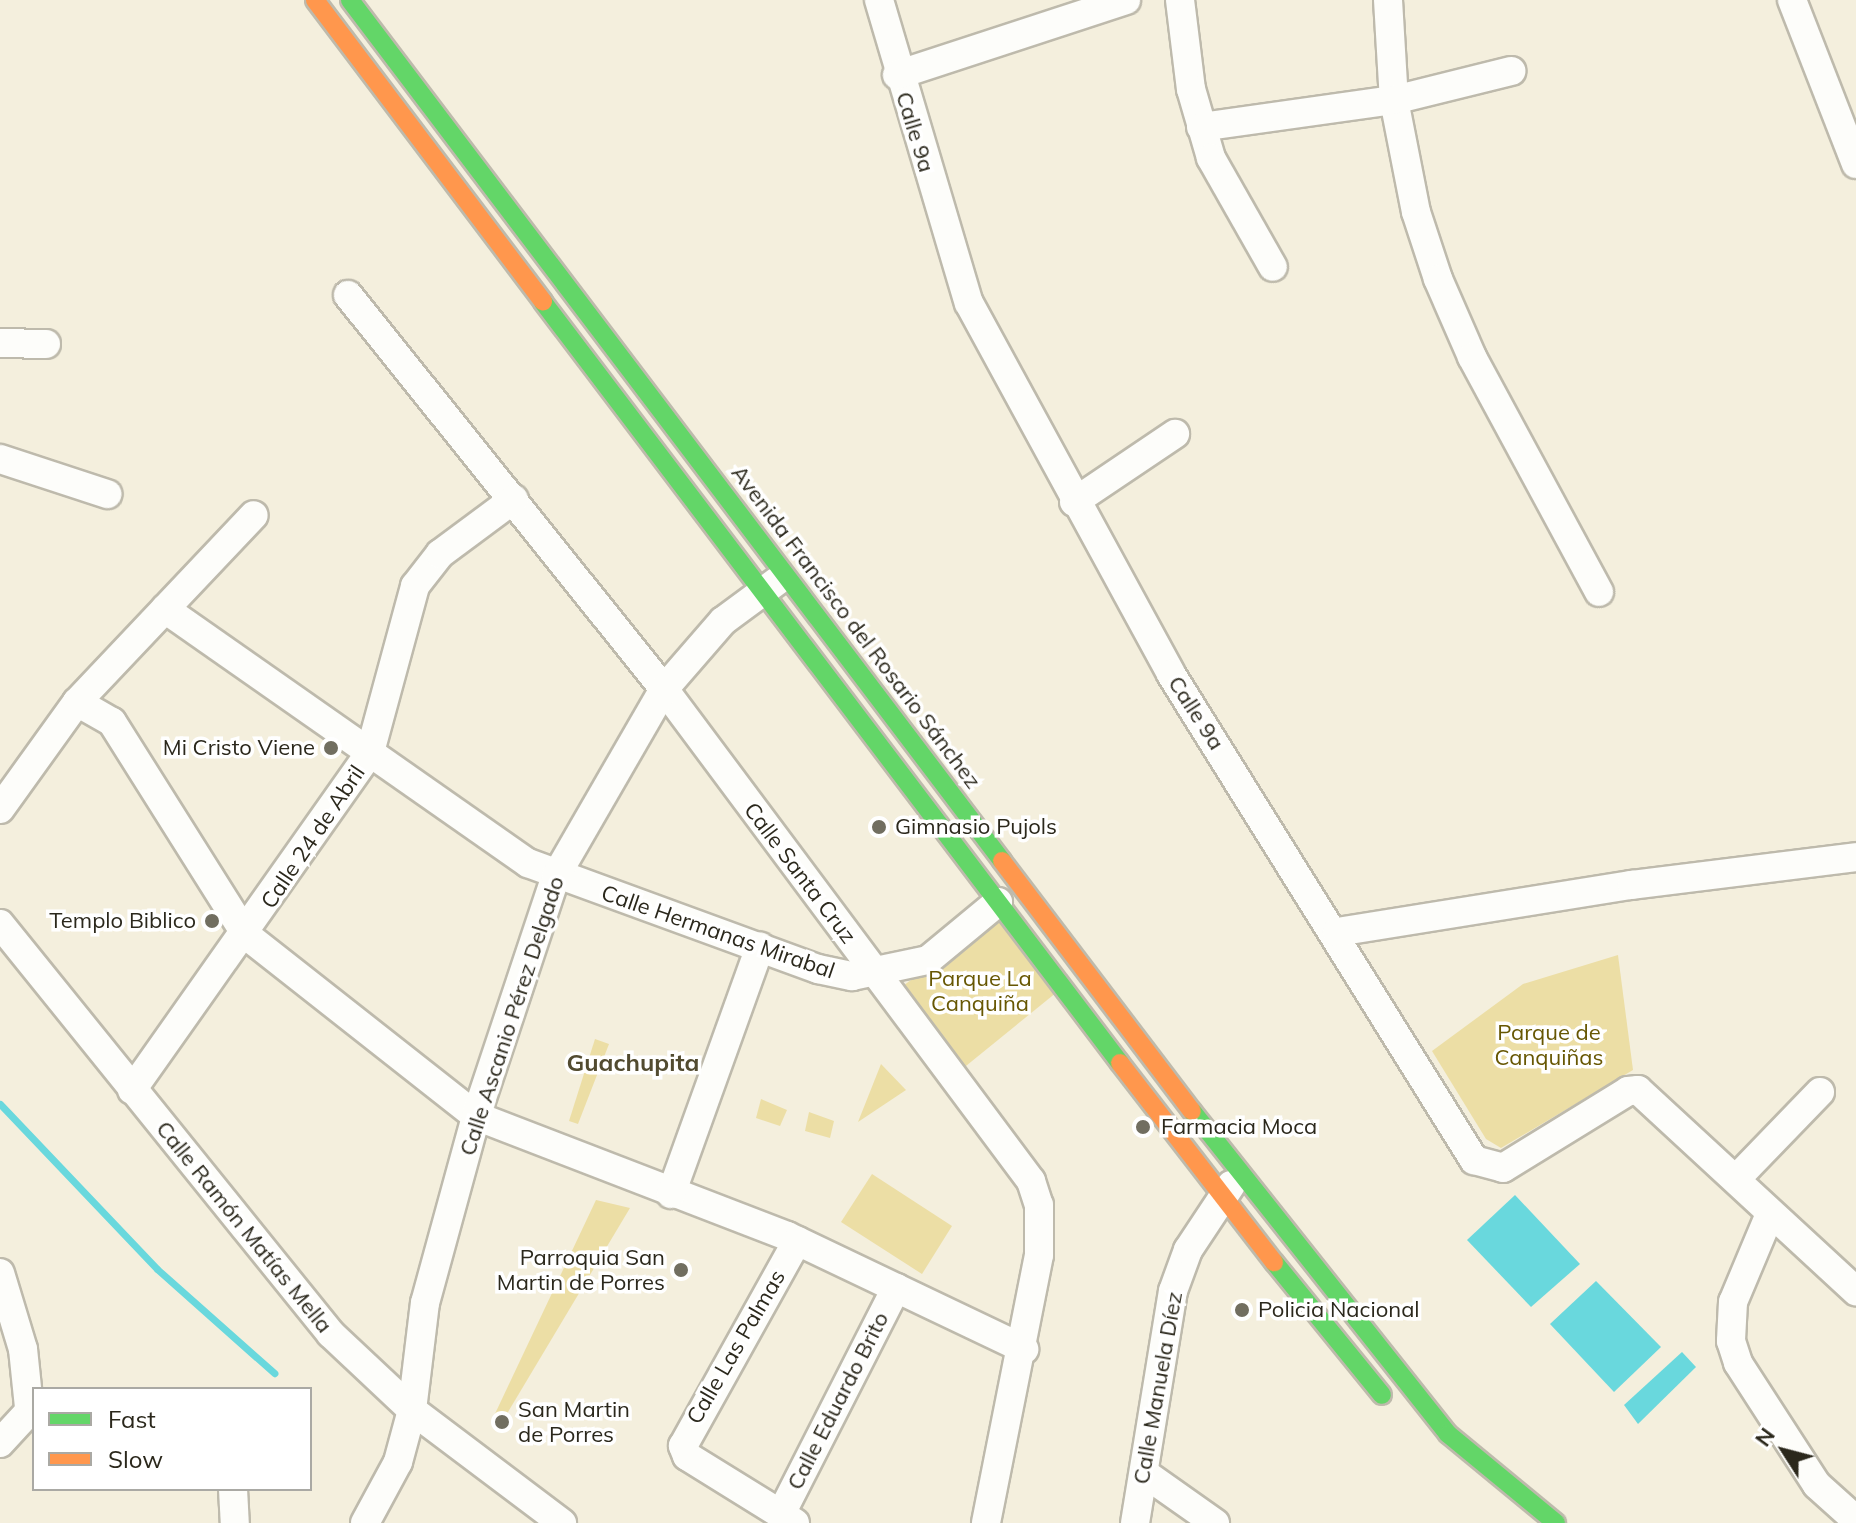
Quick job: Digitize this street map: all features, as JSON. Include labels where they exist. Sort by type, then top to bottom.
[{"type":"main road","points":[[315,0],[1221,1197],[1396,1412]]},
{"type":"main road","name":"Avenida Francisco del Rosario Sánchez","points":[[350,0],[1240,1175],[1448,1434],[1556,1523]]},
{"type":"street","name":"Calle 9a","points":[[879,0],[897,75],[969,303],[1074,502],[1171,674],[1337,932],[1474,1160],[1503,1168],[1628,1091],[1638,1090],[1736,1179]]},
{"type":"street","points":[[897,75],[1126,0]]},
{"type":"street","points":[[1180,0],[1201,127],[1211,158],[1273,267]]},
{"type":"street","points":[[1388,0],[1394,100],[1416,212],[1438,279],[1472,357],[1599,592]]},
{"type":"street","points":[[1794,1],[1856,164]]},
{"type":"street","points":[[1201,127],[1394,100],[1511,71]]},
{"type":"street","name":"Calle Santa Cruz","points":[[348,295],[514,499],[599,614],[664,689],[1031,1181],[1039,1205],[1039,1255],[1024,1349],[986,1523]]},
{"type":"street","points":[[0,343],[46,344]]},
{"type":"street","points":[[1074,502],[1175,434]]},
{"type":"street","points":[[0,459],[107,494]]},
{"type":"street","name":"Calle 24 de Abril","points":[[132,1090],[246,935],[370,752],[415,586],[440,554],[514,499]]},
{"type":"street","points":[[0,809],[77,702],[254,515]]},
{"type":"street","name":"Calle Ascanio Pérez Delgado","points":[[365,1523],[398,1462],[412,1410],[425,1303],[476,1116],[556,876],[664,689],[723,621],[786,575]]},
{"type":"street","name":"Calle Hermanas Mirabal","points":[[165,609],[448,810],[556,876],[818,969],[852,976],[928,960],[998,902]]},
{"type":"street","points":[[77,702],[112,722],[246,935],[476,1116],[797,1241],[1024,1349]]},
{"type":"street","points":[[1337,932],[1616,887],[1856,857]]},
{"type":"street","name":"Calle Ramón Matías Mella","points":[[0,924],[290,1289],[412,1410],[562,1523]]},
{"type":"street","points":[[671,1194],[760,947]]},
{"type":"street","points":[[1820,1092],[1736,1179],[1856,1291]]},
{"type":"street","name":"Calle Manuela Díez","points":[[1135,1523],[1173,1291],[1188,1250],[1221,1197],[1240,1175]]},
{"type":"street","points":[[1770,1214],[1733,1302],[1731,1341],[1738,1363],[1817,1485],[1856,1520]]},
{"type":"street","name":"Calle Las Palmas","points":[[788,1519],[687,1456],[686,1434],[797,1241]]},
{"type":"street","points":[[0,1273],[23,1349],[32,1406],[0,1443]]},
{"type":"street","name":"Calle Eduardo Brito","points":[[788,1519],[896,1288]]},
{"type":"street","points":[[1144,1473],[1215,1523]]},
{"type":"street","points":[[233,1491],[235,1523]]},
{"type":"green space","name":"Parque La Canquiña","points":[[1002,911],[1057,992],[961,1070],[903,986]]},
{"type":"green space","name":"Parque de Canquiñas","points":[[1618,955],[1633,1070],[1501,1148],[1486,1139],[1432,1051],[1523,984]]},
{"type":"green space","points":[[595,1039],[609,1044],[578,1124],[569,1121]]},
{"type":"green space","points":[[881,1064],[906,1090],[858,1122]]},
{"type":"green space","points":[[761,1099],[787,1110],[780,1126],[756,1118]]},
{"type":"green space","points":[[809,1112],[834,1121],[830,1138],[805,1131]]},
{"type":"green space","points":[[872,1174],[952,1226],[922,1274],[841,1222]]},
{"type":"green space","points":[[596,1200],[630,1208],[502,1422],[493,1418]]},
{"type":"water","points":[[1515,1195],[1580,1264],[1531,1307],[1467,1240]]},
{"type":"water","points":[[1596,1281],[1661,1347],[1614,1392],[1550,1324]]},
{"type":"water","points":[[1682,1352],[1696,1367],[1638,1424],[1624,1405]]},
{"type":"waterway","points":[[0,1104],[157,1269],[274,1373]]},
{"type":"traffic: fast","points":[[350,0],[1002,861]]},
{"type":"traffic: fast","points":[[543,302],[1120,1063]]},
{"type":"traffic: fast","points":[[1192,1111],[1448,1434],[1556,1523]]},
{"type":"traffic: fast","points":[[1274,1262],[1382,1395]]},
{"type":"traffic: slow","points":[[315,0],[543,302]]},
{"type":"traffic: slow","points":[[1002,861],[1192,1111]]},
{"type":"traffic: slow","points":[[1120,1063],[1274,1262]]},
{"type":"place","name":"Mi Cristo Viene","points":[[331,748]]},
{"type":"place","name":"Gimnasio Pujols","points":[[879,827]]},
{"type":"place","name":"Templo Biblico","points":[[212,921]]},
{"type":"place","name":"Farmacia Moca","points":[[1143,1127]]},
{"type":"place","name":"Parroquia San Martin de Porres","points":[[681,1270]]},
{"type":"place","name":"Policia Nacional","points":[[1242,1310]]},
{"type":"place","name":"San Martin de Porres","points":[[502,1422]]},
{"type":"district","name":"Guachupita","points":[[633,1063]]}]
